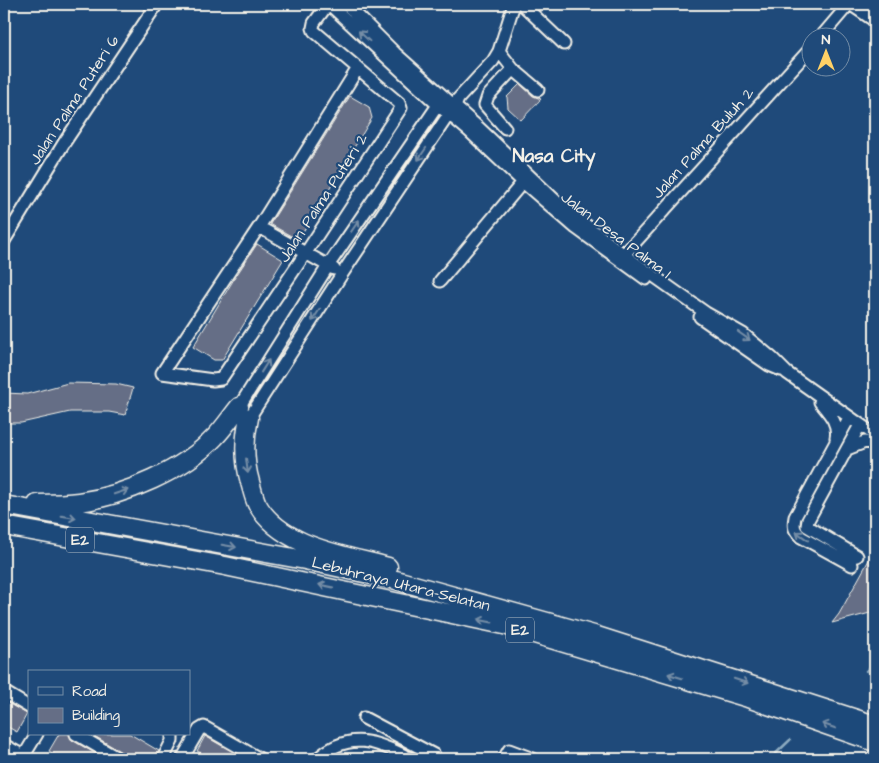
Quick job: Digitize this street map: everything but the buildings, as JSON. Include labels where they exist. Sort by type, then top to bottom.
[{"type":"highway","points":[[4,504],[79,502],[110,495],[147,483],[180,465],[215,438],[244,412]]},
{"type":"highway","points":[[244,412],[248,476],[257,504],[274,526],[293,538],[313,546],[541,609],[566,618],[594,635]]},
{"type":"highway","name":"Lebuhraya Utara–Selatan","points":[[4,504],[342,568],[396,580],[594,635],[875,725]]},
{"type":"highway","name":"Lebuhraya Utara–Selatan","points":[[4,526],[319,585],[504,625],[748,698],[875,742]]},
{"type":"highway","points":[[4,536],[156,554]]},
{"type":"street","name":"Jalan Palma Puteri 6","points":[[4,241],[64,143],[157,4]]},
{"type":"street","name":"Jalan Palma Puteri 2","points":[[259,227],[162,373],[214,380],[221,378],[401,108],[399,103],[313,28],[314,23],[328,4]]},
{"type":"street","points":[[328,4],[442,102],[454,107]]},
{"type":"street","points":[[346,4],[442,102]]},
{"type":"street","points":[[244,412],[342,274],[454,107],[493,61],[499,51],[514,4]]},
{"type":"street","points":[[522,4],[564,44]]},
{"type":"street","points":[[829,28],[850,4],[875,21]]},
{"type":"street","points":[[499,51],[513,69],[538,90]]},
{"type":"street","name":"Jalan Palma Buluh 2","points":[[622,258],[802,58]]},
{"type":"street","points":[[342,274],[259,227],[358,68]]},
{"type":"street","points":[[505,128],[485,105],[488,96],[513,69]]},
{"type":"street","points":[[244,412],[328,266],[442,102]]},
{"type":"street","name":"Jalan Desa Palma 1","points":[[442,102],[454,107],[558,203],[622,258]]},
{"type":"street","name":"Jalan Desa Palma 1","points":[[454,107],[469,131],[522,182],[576,228],[706,313],[743,334],[787,373],[875,435]]},
{"type":"street","points":[[440,282],[522,182]]},
{"type":"street","points":[[812,391],[836,423],[838,431],[835,445]]},
{"type":"street","points":[[849,418],[795,517],[794,531],[801,537],[834,549],[854,560]]},
{"type":"street","points":[[834,549],[807,526],[808,520],[860,425]]},
{"type":"street","points":[[847,449],[865,442],[875,444]]},
{"type":"street","points":[[4,692],[28,706]]},
{"type":"street","points":[[364,718],[434,755],[432,759]]},
{"type":"street","points":[[182,759],[198,730],[204,727],[260,759]]},
{"type":"street","points":[[4,745],[25,758],[36,736]]},
{"type":"street","points":[[79,736],[119,759]]},
{"type":"street","points":[[163,759],[172,739]]},
{"type":"street","points":[[317,759],[334,747],[357,741],[373,742],[388,747],[411,759]]},
{"type":"street","points":[[504,759],[508,750],[533,759]]},
{"type":"waterway","points":[[866,671],[875,663]]},
{"type":"waterway","points":[[770,759],[790,740]]},
{"type":"district","name":"Nasa City","points":[[554,156]]}]
